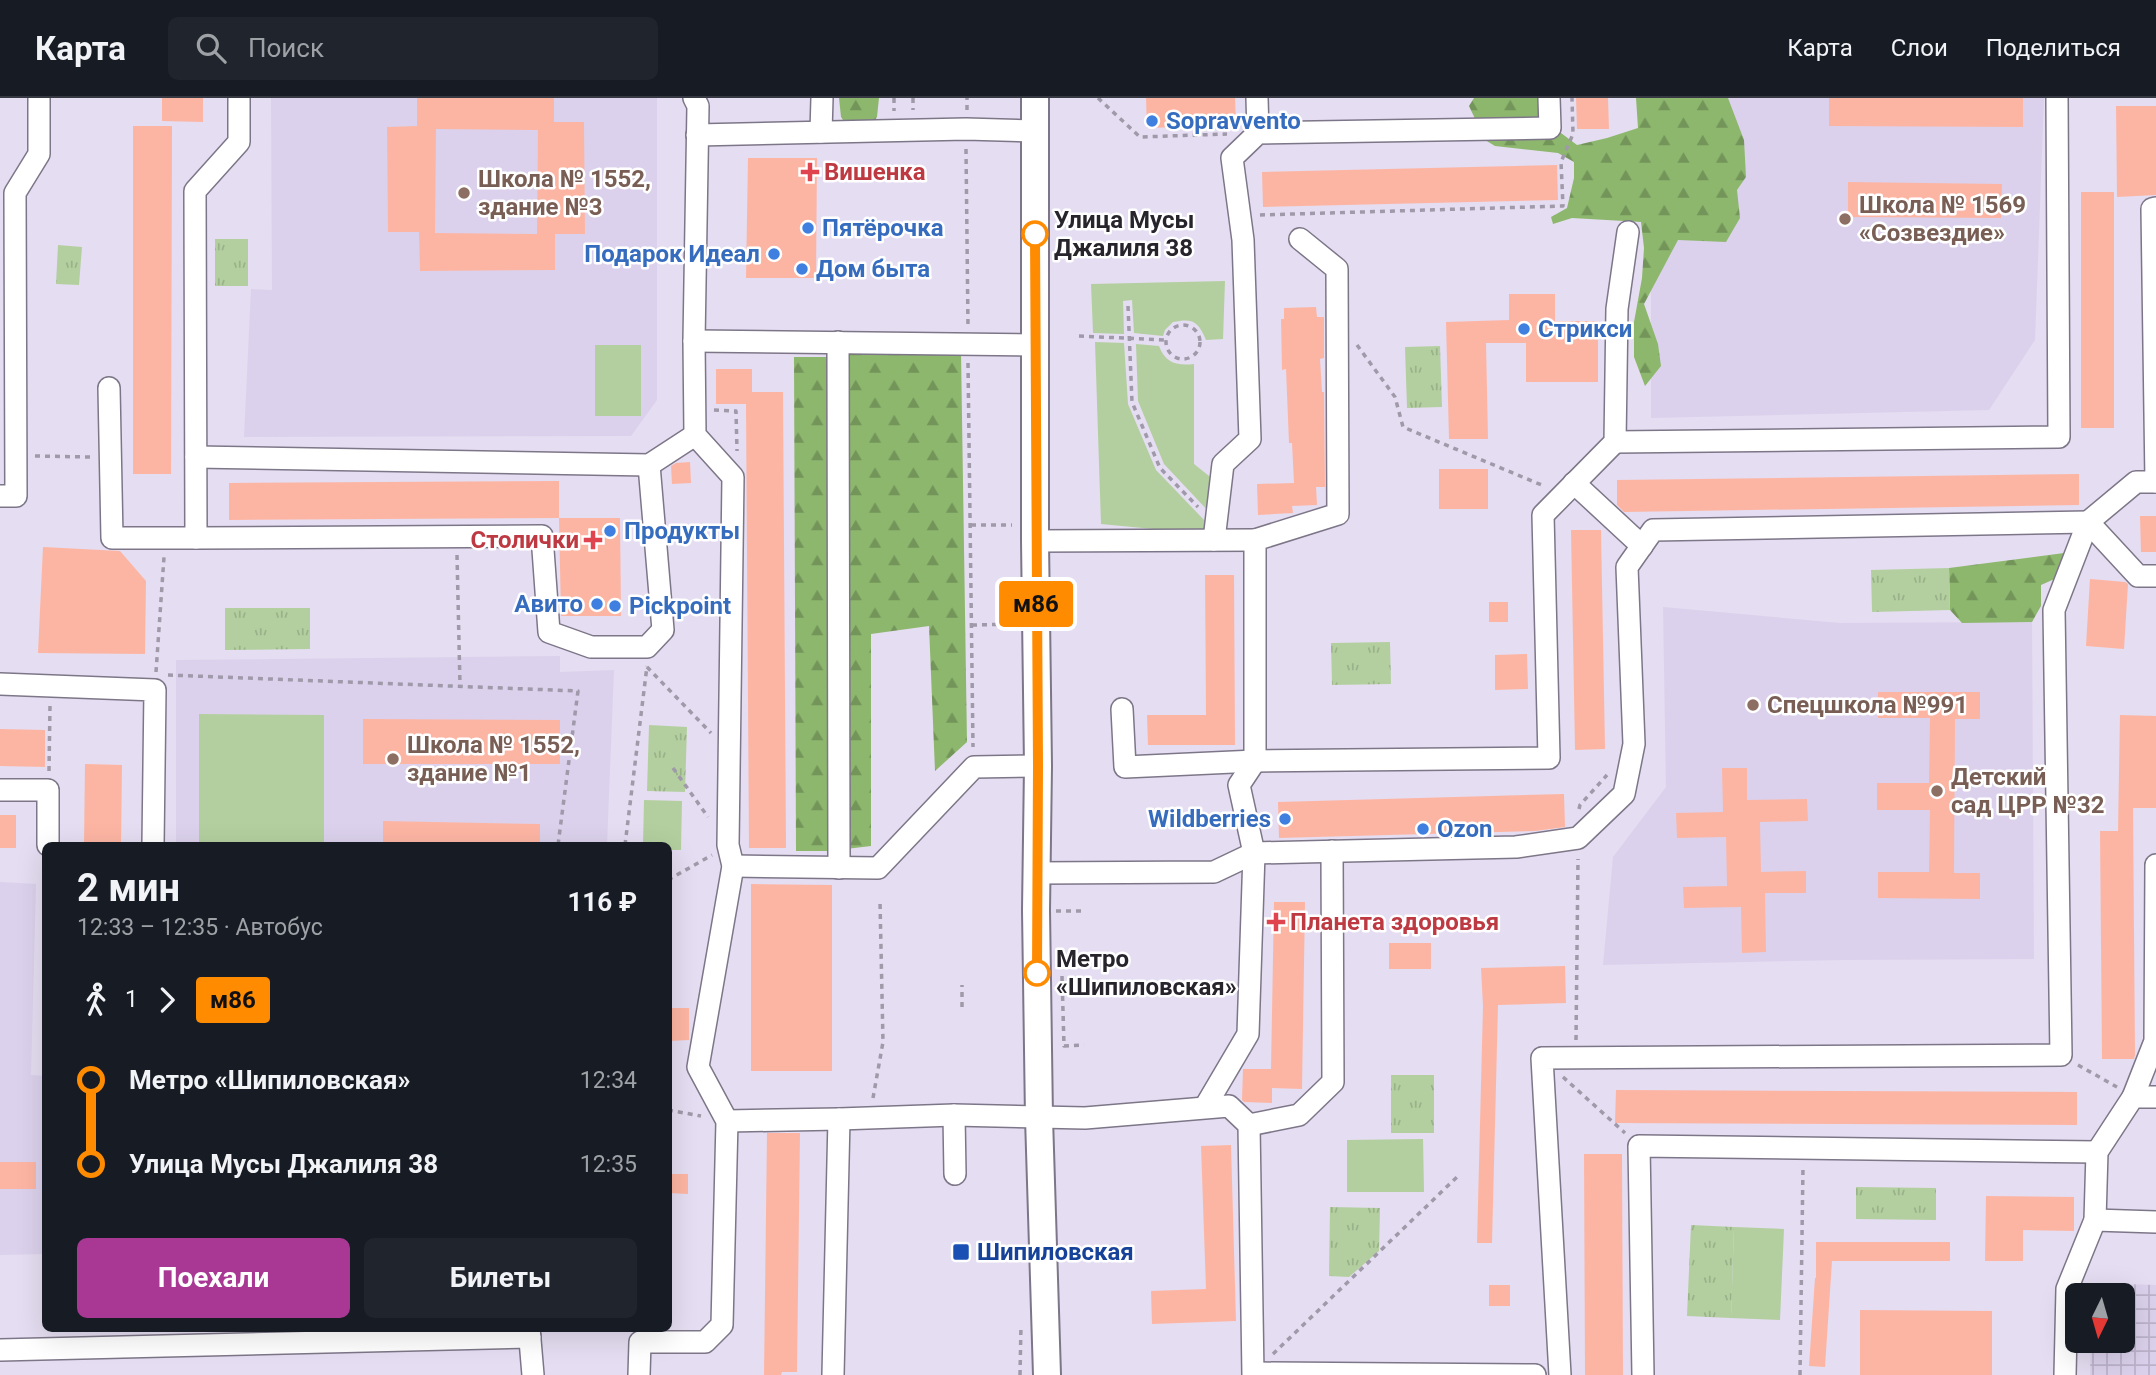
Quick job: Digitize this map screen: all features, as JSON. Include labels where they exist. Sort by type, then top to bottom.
[{"type":"main road","points":[[1035,98],[1039,1118],[1047,1375]]},
{"type":"lane","points":[[0,496],[16,496],[15,194],[39,154],[39,98]]},
{"type":"lane","points":[[197,538],[195,191],[239,142],[239,98]]},
{"type":"lane","points":[[639,1375],[640,1342],[705,1342],[722,1325],[727,1121],[698,1067],[733,866],[728,845],[728,751],[733,477],[695,435],[698,106],[694,98]]},
{"type":"lane","points":[[821,132],[822,98]]},
{"type":"lane","points":[[1254,137],[1257,98]]},
{"type":"lane","points":[[1215,533],[1223,464],[1250,439],[1243,240],[1232,158],[1254,137],[1550,128],[1549,98]]},
{"type":"lane","points":[[1615,442],[2059,437],[2057,98]]},
{"type":"lane","points":[[697,135],[966,129],[1035,131]]},
{"type":"lane","points":[[1560,1375],[1542,1058],[2061,1055],[2054,610],[2088,522],[2136,482],[2156,482],[2152,209],[2156,208]]},
{"type":"lane","points":[[1122,709],[1125,767],[1255,761],[1549,758],[1543,515],[1615,442],[1617,309],[1628,232]]},
{"type":"lane","points":[[1035,541],[1215,533],[1255,540],[1338,514],[1336,269],[1300,239]]},
{"type":"lane","points":[[694,341],[1037,345]]},
{"type":"lane","points":[[838,342],[839,868]]},
{"type":"lane","points":[[109,388],[111,538],[542,536],[549,632],[591,647],[647,647],[663,630],[649,465]]},
{"type":"lane","points":[[196,457],[649,465],[695,435]]},
{"type":"lane","points":[[1568,489],[1642,546]]},
{"type":"lane","points":[[1037,873],[1214,873],[1254,853],[1516,847],[1578,838],[1624,794],[1634,744],[1627,566],[1653,530],[2088,522],[2138,576],[2156,576]]},
{"type":"lane","points":[[1205,1107],[1248,1034],[1254,853],[1240,785],[1255,761],[1255,540]]},
{"type":"lane","points":[[0,684],[155,690],[153,842]]},
{"type":"lane","points":[[733,866],[878,868],[974,767],[1038,766]]},
{"type":"lane","points":[[0,790],[48,790],[48,842]]},
{"type":"lane","points":[[1249,1125],[1299,1115],[1333,1082],[1332,851]]},
{"type":"lane","points":[[2065,1375],[2067,1289],[2095,1220],[2097,1152],[2133,1097],[2155,1041],[2156,865]]},
{"type":"lane","points":[[2133,1097],[2156,1097]]},
{"type":"lane","points":[[727,1121],[954,1115],[1085,1118],[1229,1107],[1249,1125],[1253,1374],[1535,1375]]},
{"type":"lane","points":[[954,1115],[955,1174]]},
{"type":"lane","points":[[832,1375],[839,1119]]},
{"type":"lane","points":[[1643,1375],[1639,1146],[2097,1152]]},
{"type":"lane","points":[[2095,1220],[2156,1222]]},
{"type":"lane","points":[[0,1350],[530,1333],[533,1375]]},
{"type":"path","points":[[967,98],[974,767]]},
{"type":"path","points":[[1098,98],[1140,137],[1245,134],[1254,137]]},
{"type":"path","points":[[1256,215],[1563,206],[1561,162],[1573,134],[1572,98]]},
{"type":"path","points":[[1128,306],[1132,402],[1160,468],[1215,533]]},
{"type":"path","points":[[1337,318],[1395,397],[1403,427],[1568,489]]},
{"type":"path","points":[[1182,324],[1196,330],[1201,345],[1192,357],[1177,359],[1170,354],[1166,340],[1168,332],[1182,324]]},
{"type":"path","points":[[1079,336],[1166,340]]},
{"type":"path","points":[[16,455],[81,456]]},
{"type":"path","points":[[457,536],[460,686]]},
{"type":"path","points":[[166,538],[156,674],[578,691],[558,842]]},
{"type":"path","points":[[625,842],[647,667],[728,751]]},
{"type":"path","points":[[48,790],[50,686]]},
{"type":"path","points":[[672,878],[728,845],[673,768]]},
{"type":"path","points":[[1576,1057],[1580,805],[1612,770]]},
{"type":"path","points":[[870,1118],[883,1042],[880,901]]},
{"type":"path","points":[[1062,976],[1064,1046],[1084,1045]]},
{"type":"path","points":[[961,1007],[962,985]]},
{"type":"path","points":[[2061,1055],[2133,1097]]},
{"type":"path","points":[[1542,1058],[1639,1146]]},
{"type":"path","points":[[672,1111],[727,1121]]},
{"type":"path","points":[[1800,1375],[1803,1148]]},
{"type":"path","points":[[1253,1374],[1458,1176]]},
{"type":"shaded area","name":"Школа № 1552, здание №3","points":[[271,98],[657,98],[657,400],[631,436],[244,437],[251,289],[272,290]]},
{"type":"shaded area","name":"Школа № 1569 «Созвездие»","points":[[1651,98],[2044,98],[2035,340],[1989,410],[1651,418]]},
{"type":"shaded area","points":[[1663,607],[1840,623],[2032,622],[2034,959],[1603,965],[1613,857],[1666,787]]},
{"type":"shaded area","name":"Школа № 1552, здание №1","points":[[560,656],[560,672],[614,670],[607,842],[176,842],[176,660]]},
{"type":"shaded area","points":[[0,882],[36,884],[31,1075],[42,1076],[42,1254],[0,1255]]},
{"type":"shaded area","points":[[2135,1284],[2156,1285],[2156,1375],[2090,1375],[2091,1353],[2135,1353]]},
{"type":"green space","points":[[839,98],[879,98],[877,117],[873,123],[845,123],[841,117]]},
{"type":"green space","points":[[1474,98],[1538,98],[1557,130],[1577,145],[1638,128],[1636,98],[1728,98],[1744,140],[1746,177],[1737,190],[1740,218],[1726,242],[1678,240],[1644,304],[1658,344],[1661,366],[1645,386],[1634,357],[1634,322],[1644,248],[1641,222],[1572,218],[1553,224],[1551,217],[1567,208],[1574,178],[1574,162],[1558,153],[1495,146],[1485,140],[1469,106]]},
{"type":"green space","points":[[215,239],[248,239],[248,286],[215,286]]},
{"type":"green space","points":[[58,245],[82,247],[79,285],[56,284]]},
{"type":"green space","points":[[1225,281],[1223,339],[1206,340],[1194,322],[1185,320],[1173,322],[1163,336],[1134,333],[1132,300],[1123,301],[1124,334],[1093,333],[1091,284]]},
{"type":"green space","points":[[1095,342],[1124,343],[1128,404],[1156,470],[1205,521],[1205,534],[1101,524]]},
{"type":"green space","points":[[1136,344],[1159,346],[1168,360],[1194,364],[1194,464],[1214,480],[1211,514],[1164,464],[1138,401]]},
{"type":"green space","points":[[595,345],[641,345],[641,416],[595,416]]},
{"type":"green space","points":[[1440,346],[1442,407],[1407,408],[1405,347]]},
{"type":"green space","points":[[850,350],[961,352],[967,742],[935,771],[929,626],[871,634],[871,846],[846,849]]},
{"type":"green space","points":[[794,357],[830,357],[832,851],[796,851]]},
{"type":"green space","points":[[2064,553],[2059,577],[2041,585],[2041,606],[2032,622],[1962,623],[1950,610],[1949,568]]},
{"type":"green space","points":[[1949,568],[1950,610],[1872,612],[1871,570]]},
{"type":"green space","points":[[225,608],[310,608],[310,649],[225,650]]},
{"type":"green space","points":[[1390,642],[1391,684],[1332,685],[1331,643]]},
{"type":"green space","points":[[199,714],[324,715],[324,842],[199,842]]},
{"type":"green space","points":[[649,725],[687,727],[685,792],[647,791]]},
{"type":"green space","points":[[644,800],[682,801],[681,850],[672,850],[672,842],[643,842]]},
{"type":"green space","points":[[1391,1075],[1434,1075],[1434,1133],[1391,1133]]},
{"type":"green space","points":[[1423,1139],[1424,1192],[1347,1192],[1347,1140]]},
{"type":"green space","points":[[1856,1187],[1936,1188],[1936,1220],[1856,1219]]},
{"type":"green space","points":[[1330,1207],[1380,1208],[1379,1251],[1349,1277],[1329,1276]]},
{"type":"green space","points":[[1691,1225],[1734,1227],[1731,1318],[1687,1316]]},
{"type":"green space","points":[[1734,1227],[1784,1229],[1780,1320],[1731,1318]]},
{"type":"building","points":[[162,98],[203,98],[203,122],[162,121]]},
{"type":"building","points":[[417,98],[554,98],[554,122],[584,122],[585,234],[555,234],[555,270],[420,271],[419,232],[388,232],[387,127],[417,126]],"holes":[[[436,129],[538,130],[537,234],[435,233]]]},
{"type":"building","points":[[1146,98],[1235,98],[1236,125],[1147,128]]},
{"type":"building","points":[[1576,98],[1608,98],[1609,129],[1577,129]]},
{"type":"building","points":[[1829,98],[2023,98],[2023,127],[1829,126]]},
{"type":"building","points":[[2116,106],[2156,106],[2156,195],[2117,197]]},
{"type":"building","points":[[133,126],[172,126],[171,474],[133,474]]},
{"type":"building","points":[[748,158],[817,158],[816,278],[746,278]]},
{"type":"building","points":[[1557,165],[1558,200],[1263,207],[1262,172]]},
{"type":"building","points":[[1848,182],[2002,184],[2001,218],[1848,217]]},
{"type":"building","points":[[2081,192],[2114,192],[2114,428],[2081,428]]},
{"type":"building","points":[[1509,294],[1555,294],[1555,321],[1598,321],[1598,382],[1526,382],[1526,343],[1486,343],[1488,439],[1449,439],[1446,322],[1509,320]]},
{"type":"building","points":[[1316,307],[1317,317],[1324,317],[1324,358],[1320,359],[1324,392],[1325,487],[1316,487],[1317,505],[1292,506],[1293,513],[1258,515],[1257,484],[1294,483],[1292,443],[1289,443],[1286,369],[1282,370],[1281,319],[1284,319],[1284,308]]},
{"type":"building","points":[[716,369],[752,369],[752,392],[783,392],[786,848],[749,848],[746,404],[716,404]]},
{"type":"building","points":[[690,462],[691,483],[672,484],[671,466]]},
{"type":"building","points":[[1439,469],[1488,469],[1488,509],[1439,509]]},
{"type":"building","points":[[2079,474],[2079,505],[1624,512],[1617,505],[1617,480]]},
{"type":"building","points":[[559,481],[559,518],[229,520],[229,483]]},
{"type":"building","points":[[2140,516],[2156,516],[2156,552],[2141,552]]},
{"type":"building","points":[[559,518],[620,518],[621,616],[561,616]]},
{"type":"building","points":[[1571,530],[1601,530],[1605,749],[1575,750]]},
{"type":"building","points":[[43,547],[120,551],[146,581],[145,654],[38,653]]},
{"type":"building","points":[[1205,575],[1234,575],[1235,745],[1148,745],[1147,715],[1206,715]]},
{"type":"building","points":[[2090,579],[2128,584],[2124,649],[2086,646]]},
{"type":"building","points":[[1489,602],[1508,602],[1508,622],[1489,622]]},
{"type":"building","points":[[1527,654],[1528,689],[1495,690],[1495,655]]},
{"type":"building","points":[[1878,692],[1980,692],[1980,719],[1955,719],[1954,873],[1980,873],[1980,899],[1878,898],[1878,872],[1929,872],[1930,810],[1877,810],[1877,783],[1929,783],[1930,718],[1878,718]]},
{"type":"building","points":[[2120,715],[2156,716],[2156,808],[2133,808],[2135,1055],[2134,1059],[2102,1059],[2100,831],[2118,831]]},
{"type":"building","points":[[363,719],[560,720],[560,764],[363,764]]},
{"type":"building","points":[[0,729],[45,730],[45,767],[0,766]]},
{"type":"building","points":[[85,764],[122,765],[121,842],[84,842]]},
{"type":"building","points":[[1722,768],[1747,768],[1747,800],[1807,799],[1808,821],[1760,822],[1761,872],[1806,871],[1806,893],[1765,893],[1766,952],[1742,953],[1741,907],[1684,908],[1683,887],[1727,886],[1726,837],[1677,838],[1676,813],[1723,812]]},
{"type":"building","points":[[1564,794],[1565,827],[1535,831],[1279,838],[1278,802]]},
{"type":"building","points":[[0,815],[16,815],[16,848],[0,848]]},
{"type":"building","points":[[383,821],[540,824],[540,842],[383,842]]},
{"type":"building","points":[[751,884],[832,885],[832,1071],[751,1071]]},
{"type":"building","points":[[1274,902],[1305,902],[1302,1089],[1272,1088],[1272,1103],[1244,1102],[1243,1069],[1271,1069]]},
{"type":"building","points":[[1389,943],[1431,943],[1431,969],[1389,969]]},
{"type":"building","points":[[1565,966],[1566,1003],[1498,1005],[1492,1243],[1477,1243],[1483,1006],[1481,968]]},
{"type":"building","points":[[672,1008],[689,1008],[689,1040],[672,1041]]},
{"type":"building","points":[[1616,1090],[2077,1092],[2077,1125],[1615,1123]]},
{"type":"building","points":[[767,1133],[800,1133],[797,1372],[782,1372],[781,1375],[764,1375]]},
{"type":"building","points":[[1231,1145],[1236,1321],[1152,1324],[1151,1291],[1206,1289],[1201,1146]]},
{"type":"building","points":[[1584,1154],[1622,1154],[1623,1375],[1585,1375]]},
{"type":"building","points":[[0,1162],[36,1162],[36,1189],[0,1189]]},
{"type":"building","points":[[672,1174],[688,1174],[688,1194],[672,1193]]},
{"type":"building","points":[[1986,1196],[2074,1197],[2074,1231],[2023,1230],[2023,1261],[1985,1261]]},
{"type":"building","points":[[1816,1242],[1950,1242],[1950,1261],[1832,1261],[1825,1367],[1809,1366]]},
{"type":"building","points":[[1489,1285],[1510,1285],[1510,1306],[1489,1306]]},
{"type":"building","points":[[1860,1310],[1992,1311],[1992,1375],[1860,1375]]},
{"type":"bus line","name":"м86","points":[[1035,234],[1037,973]]},
{"type":"place","name":"Sopravvento","points":[[1152,121]]},
{"type":"place","name":"Вишенка","points":[[810,172]]},
{"type":"place","name":"Школа № 1552, здание №3","points":[[464,193]]},
{"type":"place","name":"Школа № 1569 «Созвездие»","points":[[1845,219]]},
{"type":"place","name":"Пятёрочка","points":[[808,228]]},
{"type":"place","name":"Улица Мусы Джалиля 38","points":[[1035,234]]},
{"type":"place","name":"Подарок Идеал","points":[[774,254]]},
{"type":"place","name":"Дом быта","points":[[802,269]]},
{"type":"place","name":"Стрикси","points":[[1524,329]]},
{"type":"place","name":"Продукты","points":[[610,531]]},
{"type":"place","name":"Столички","points":[[593,540]]},
{"type":"place","name":"Авито","points":[[597,604]]},
{"type":"place","name":"Pickpoint","points":[[615,606]]},
{"type":"place","name":"Спецшкола №991","points":[[1753,705]]},
{"type":"place","name":"Школа № 1552, здание №1","points":[[393,759]]},
{"type":"place","name":"Детский сад ЦРР №32","points":[[1937,791]]},
{"type":"place","name":"Wildberries","points":[[1285,819]]},
{"type":"place","name":"Ozon","points":[[1423,829]]},
{"type":"place","name":"Планета здоровья","points":[[1276,922]]},
{"type":"place","name":"Метро «Шипиловская»","points":[[1037,973]]},
{"type":"place","name":"Шипиловская","points":[[961,1252]]}]
